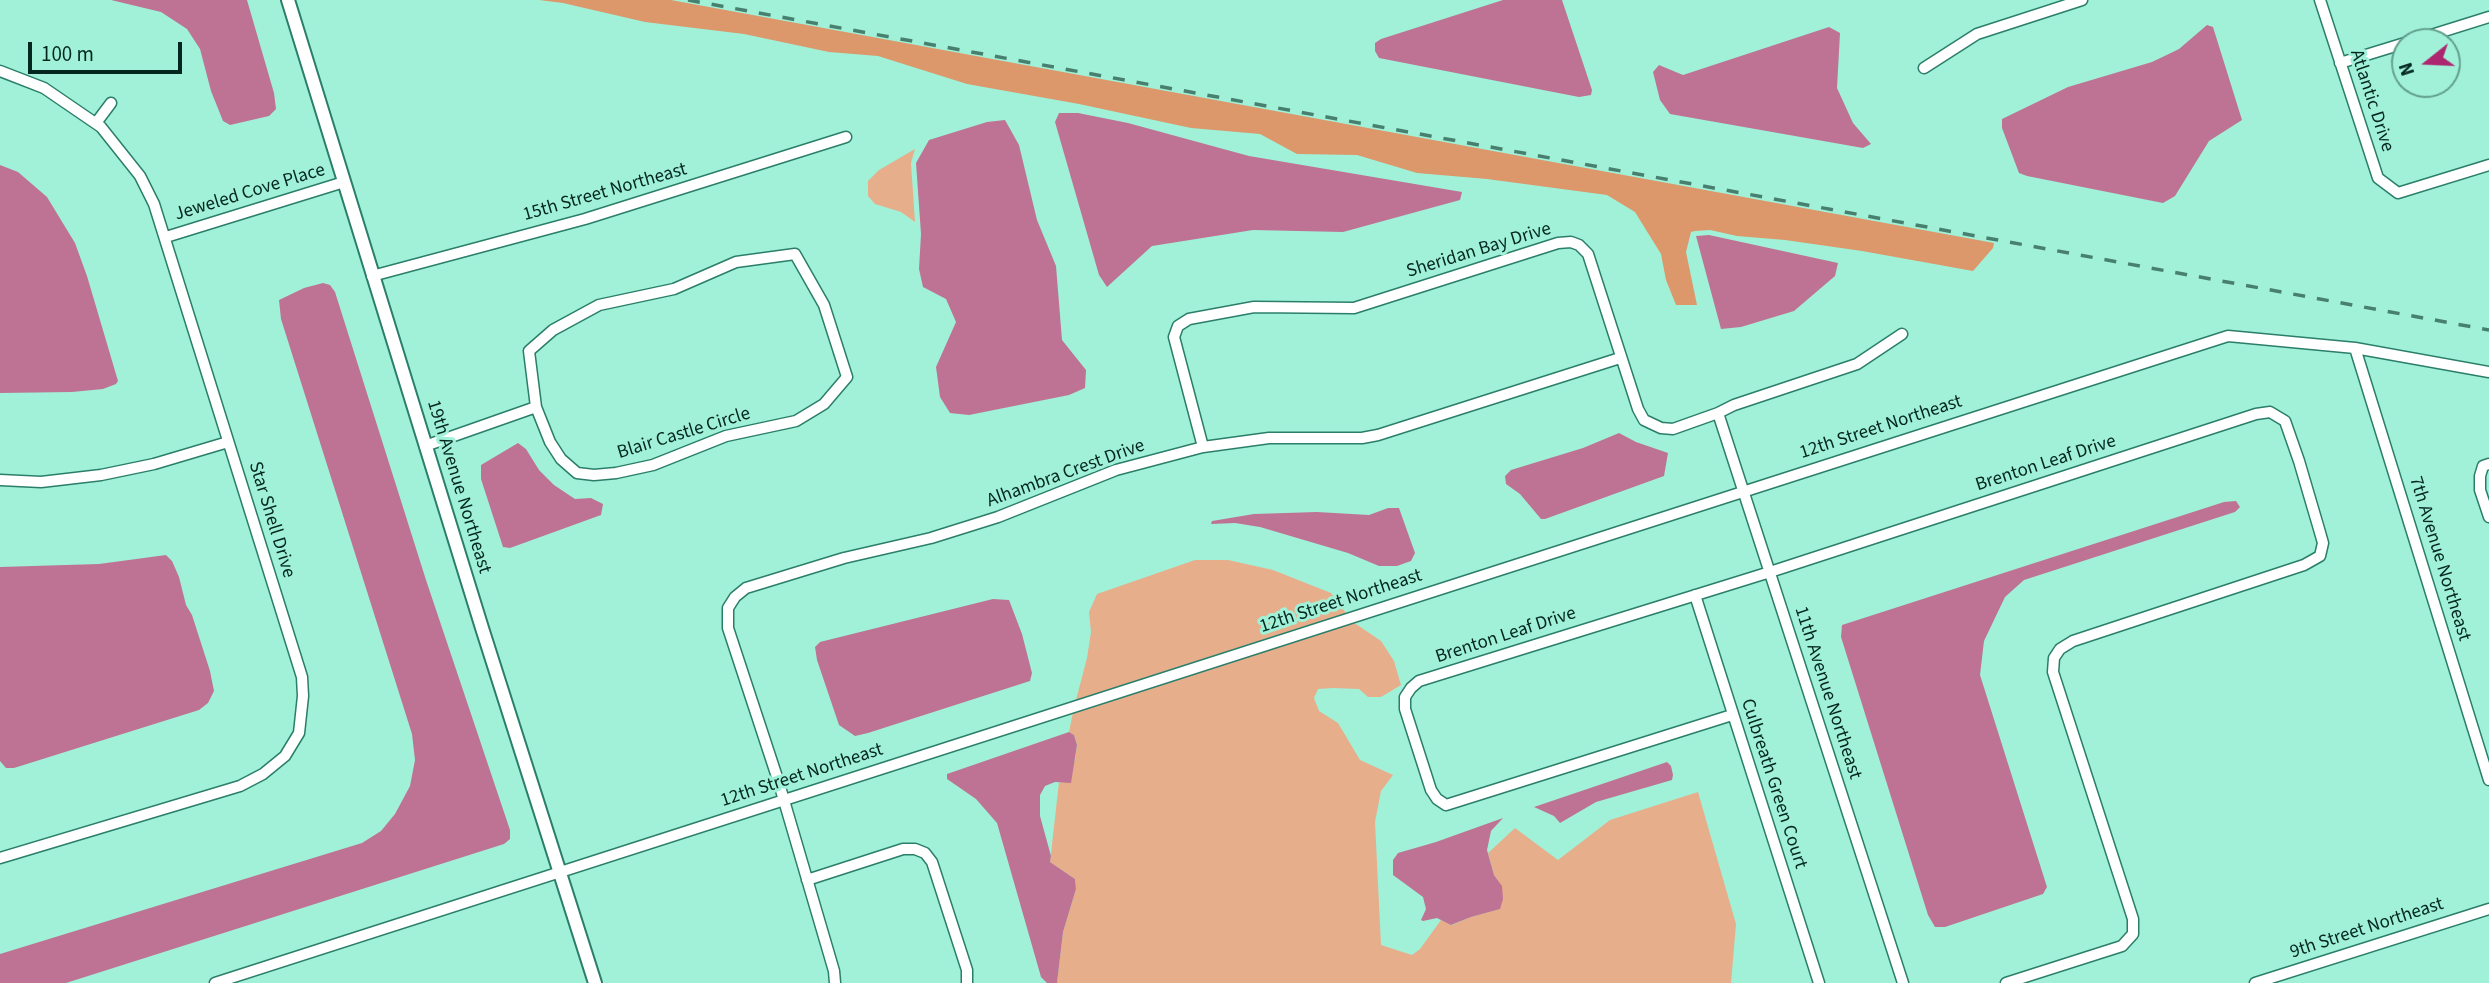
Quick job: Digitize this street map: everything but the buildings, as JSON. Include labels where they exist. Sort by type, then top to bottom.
[{"type":"street","name":"19th Avenue Northeast","points":[[288,0],[425,446],[595,983]]},
{"type":"street","points":[[1924,68],[1978,34],[2082,0]]},
{"type":"street","name":"Atlantic Drive","points":[[2320,0],[2378,178],[2398,193],[2489,165]]},
{"type":"street","points":[[2454,28],[2489,17]]},
{"type":"street","points":[[2340,64],[2391,48]]},
{"type":"street","name":"Star Shell Drive","points":[[0,71],[44,88],[96,123],[140,176],[154,204],[302,677],[303,696],[299,733],[285,757],[263,774],[240,786],[0,858]]},
{"type":"street","points":[[96,123],[111,103]]},
{"type":"street","name":"15th Street Northeast","points":[[372,276],[585,219],[846,137]]},
{"type":"street","name":"Jeweled Cove Place","points":[[166,237],[344,182]]},
{"type":"street","name":"Sheridan Bay Drive","points":[[1203,447],[1174,337],[1178,326],[1189,319],[1213,313],[1275,306],[1354,308],[1558,243],[1571,242],[1579,245],[1588,254],[1638,409],[1644,419],[1661,428],[1673,429],[1718,414],[1734,405],[1857,364],[1902,334]]},
{"type":"street","name":"Blair Castle Circle","points":[[795,254],[824,305],[847,377],[824,404],[796,421],[726,436],[653,465],[594,475],[577,473],[561,459],[550,442],[536,407],[529,351],[553,330],[599,305],[674,289],[736,262],[795,254]]},
{"type":"street","name":"12th Street Northeast","points":[[215,983],[2228,336],[2356,348],[2489,372]]},
{"type":"street","name":"7th Avenue Northeast","points":[[2356,348],[2489,780]]},
{"type":"street","name":"Alhambra Crest Drive","points":[[783,801],[728,628],[728,608],[735,597],[746,588],[808,568],[930,538],[975,524],[1116,470],[1203,447],[1269,438],[1362,438],[1378,435],[1620,358]]},
{"type":"street","points":[[425,446],[536,407]]},
{"type":"street","name":"Brenton Leaf Drive","points":[[1732,715],[1446,805],[1437,799],[1431,790],[1405,709],[1405,697],[1410,688],[1419,681],[1770,572],[2256,414],[2270,412],[2285,421],[2323,543],[2320,556],[2304,565],[2073,641],[2060,649],[2053,658],[2053,671],[2133,919],[2133,934],[2122,946],[2006,983]]},
{"type":"street","name":"11th Avenue Northeast","points":[[1718,414],[1903,983]]},
{"type":"street","points":[[0,480],[41,482],[101,475],[154,464],[228,442]]},
{"type":"street","points":[[2489,464],[2483,466],[2480,476],[2480,491],[2489,517]]},
{"type":"street","name":"Culbreath Green Court","points":[[1695,595],[1819,983]]},
{"type":"street","points":[[783,801],[834,971],[835,983]]},
{"type":"street","points":[[807,880],[903,849],[915,849],[925,853],[932,862],[967,970],[967,983]]},
{"type":"street","name":"9th Street Northeast","points":[[2255,983],[2489,909]]},
{"type":"shaded area","points":[[111,0],[247,0],[274,93],[276,109],[269,116],[230,125],[223,121],[211,91],[200,49],[187,29],[161,12]]},
{"type":"shaded area","points":[[539,0],[671,0],[1994,243],[1993,248],[1973,271],[1862,251],[1737,236],[1710,230],[1695,231],[1691,232],[1686,252],[1697,305],[1676,305],[1666,280],[1661,254],[1635,212],[1607,195],[1417,173],[1357,155],[1297,154],[1260,134],[1191,128],[967,84],[878,56],[829,52],[744,34],[645,22]]},
{"type":"shaded area","points":[[1503,0],[1562,0],[1592,90],[1591,95],[1579,97],[1379,58],[1375,51],[1375,43],[1381,39]]},
{"type":"shaded area","points":[[2207,25],[2213,27],[2242,120],[2209,141],[2175,196],[2163,203],[2019,173],[2002,128],[2002,119],[2068,87],[2152,62],[2179,49]]},
{"type":"shaded area","points":[[1829,27],[1840,33],[1837,88],[1853,123],[1871,144],[1863,148],[1670,114],[1660,100],[1653,72],[1659,65],[1683,75]]},
{"type":"shaded area","points":[[1059,113],[1078,113],[1128,123],[1249,156],[1462,192],[1460,200],[1343,232],[1253,230],[1152,246],[1107,287],[1099,275],[1055,122]]},
{"type":"shaded area","points":[[1005,120],[1019,145],[1037,220],[1056,266],[1062,340],[1086,370],[1085,388],[1069,395],[969,415],[950,413],[940,397],[936,367],[956,322],[946,299],[923,287],[919,269],[921,234],[916,163],[929,140],[987,122]]},
{"type":"shaded area","points":[[915,149],[911,163],[915,222],[901,212],[875,204],[868,196],[868,181],[879,170]]},
{"type":"shaded area","points":[[0,165],[18,172],[47,197],[75,243],[118,381],[116,384],[103,389],[72,392],[0,393]]},
{"type":"shaded area","points":[[1709,235],[1838,263],[1835,276],[1794,311],[1741,327],[1721,329],[1696,236]]},
{"type":"shaded area","points":[[323,283],[330,285],[335,292],[426,580],[510,830],[510,839],[504,844],[66,983],[0,983],[0,954],[362,843],[381,831],[395,814],[410,786],[415,760],[412,734],[281,319],[279,300],[304,288]]},
{"type":"shaded area","points":[[1619,433],[1668,453],[1664,476],[1545,519],[1541,519],[1520,494],[1506,484],[1505,476],[1511,470],[1583,448]]},
{"type":"shaded area","points":[[518,443],[526,449],[539,470],[554,485],[575,499],[591,498],[603,504],[601,515],[510,548],[503,547],[481,479],[481,465]]},
{"type":"shaded area","points":[[2236,501],[2240,507],[2235,512],[2024,580],[2005,597],[1984,641],[1980,675],[2047,887],[2043,894],[1945,927],[1935,927],[1928,915],[1841,637],[1842,625],[2224,502]]},
{"type":"shaded area","points":[[1388,508],[1399,508],[1415,553],[1411,561],[1397,566],[1379,566],[1348,553],[1260,527],[1235,523],[1211,524],[1212,521],[1254,514],[1317,512],[1369,515]]},
{"type":"shaded area","points":[[166,555],[172,561],[179,577],[186,605],[192,615],[210,671],[214,691],[208,703],[199,710],[14,768],[6,768],[0,761],[0,567],[99,564]]},
{"type":"shaded area","points":[[1195,560],[1228,560],[1273,570],[1331,593],[1346,613],[1076,700],[1091,632],[1089,612],[1097,594]]},
{"type":"shaded area","points":[[993,599],[1009,600],[1022,634],[1032,673],[1030,681],[855,736],[839,725],[817,660],[815,647],[820,642]]},
{"type":"shaded area","points":[[1353,622],[1381,641],[1394,661],[1401,685],[1381,697],[1368,697],[1359,689],[1333,688],[1318,689],[1314,698],[1319,711],[1338,723],[1360,760],[1393,775],[1381,791],[1375,822],[1381,945],[1412,955],[1420,949],[1441,920],[1452,925],[1499,909],[1498,880],[1488,853],[1515,828],[1558,860],[1610,820],[1698,792],[1736,924],[1731,983],[1057,983],[1063,932],[1076,889],[1075,879],[1050,862],[1059,782],[1061,783],[1075,760],[1077,745],[1074,735],[1069,732],[1073,712]]},
{"type":"shaded area","points":[[1069,732],[1074,735],[1077,745],[1071,783],[1055,782],[1045,786],[1040,795],[1040,816],[1051,856],[1050,862],[1075,879],[1076,889],[1063,932],[1057,983],[1047,983],[1041,977],[997,823],[976,799],[947,779],[947,774]]},
{"type":"shaded area","points":[[1667,762],[1671,766],[1672,780],[1596,802],[1560,823],[1554,816],[1534,807]]},
{"type":"shaded area","points":[[1503,818],[1491,831],[1487,850],[1494,875],[1502,886],[1503,899],[1500,909],[1451,925],[1437,918],[1421,920],[1426,909],[1423,897],[1393,875],[1393,860],[1398,853]]},
{"type":"railway","points":[[688,0],[2489,330]]}]
